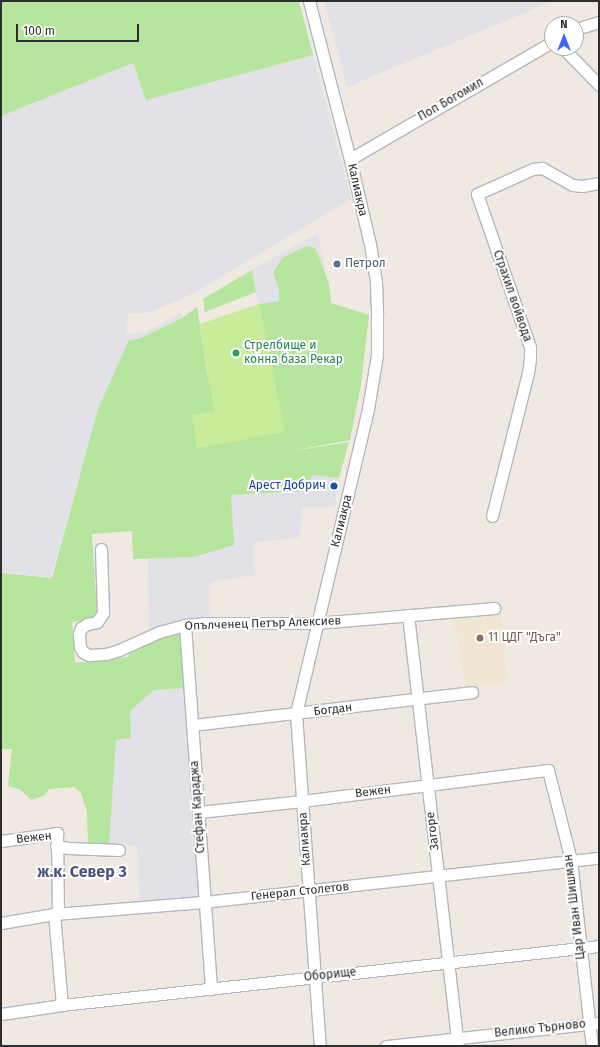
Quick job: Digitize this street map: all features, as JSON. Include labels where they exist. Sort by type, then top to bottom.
[{"type":"street","name":"Калиакра","points":[[309,1],[350,159],[370,244],[376,282],[377,355],[369,403],[356,463],[296,714],[320,1046]]},
{"type":"street","points":[[584,27],[599,22]]},
{"type":"street","name":"Поп Богомил","points":[[350,159],[544,47]]},
{"type":"street","points":[[571,56],[599,85]]},
{"type":"street","name":"Страхил войвода","points":[[492,516],[528,373],[530,347],[476,194],[533,169],[542,168],[572,185],[582,186],[599,183]]},
{"type":"street","name":"Опълченец Петър Алексиев","points":[[101,549],[103,613],[98,622],[87,624],[81,628],[79,634],[80,647],[83,652],[89,655],[106,654],[159,632],[185,625],[317,624],[494,608]]},
{"type":"street","name":"Загоре","points":[[408,615],[457,1042]]},
{"type":"street","name":"Стефан Караджа","points":[[185,625],[211,988]]},
{"type":"street","name":"Богдан","points":[[193,725],[472,692]]},
{"type":"street","name":"Вежен","points":[[199,812],[428,786],[548,770]]},
{"type":"street","name":"Цар Иван Шишман","points":[[548,770],[571,860],[580,948],[594,1023],[592,1046]]},
{"type":"street","name":"Вежен","points":[[1,841],[57,833],[56,914]]},
{"type":"street","name":"Вежен","points":[[56,846],[120,850]]},
{"type":"street","name":"Генерал Столетов","points":[[1,923],[56,914],[204,902],[599,858]]},
{"type":"street","points":[[56,914],[62,1005]]},
{"type":"street","name":"Оборище","points":[[1,1014],[62,1005],[211,988],[599,946]]},
{"type":"street","name":"Велико Търново","points":[[386,1046],[457,1042],[594,1023]]},
{"type":"shaded area","points":[[324,1],[553,1],[347,87]]},
{"type":"shaded area","points":[[313,55],[351,199],[192,294],[151,312],[128,314],[126,334],[146,332],[182,312],[187,450],[278,403],[252,270],[318,233],[331,303],[369,315],[361,384],[350,440],[192,468],[79,477],[51,577],[1,572],[1,116],[133,63],[146,100]]},
{"type":"shaded area","points":[[313,475],[339,478],[335,507],[302,507],[300,537],[253,543],[255,575],[210,582],[211,619],[175,622],[149,631],[148,558],[194,557],[231,495],[303,491]]},
{"type":"shaded area","name":"11 ЦДГ \"Дъга\"","points":[[501,613],[507,683],[465,687],[452,617]]},
{"type":"shaded area","points":[[185,688],[189,732],[192,820],[199,897],[140,901],[137,845],[109,846],[116,740],[131,738],[130,711],[154,690]]},
{"type":"green space","points":[[1,1],[299,1],[313,55],[146,100],[133,63],[1,116]]},
{"type":"green space","points":[[307,246],[315,248],[321,262],[329,284],[331,303],[369,315],[361,384],[350,440],[286,452],[349,442],[339,478],[313,475],[303,491],[231,495],[234,545],[194,557],[133,559],[132,531],[92,534],[97,613],[90,620],[72,622],[75,663],[128,657],[130,651],[175,632],[182,632],[186,688],[154,690],[130,711],[131,738],[116,740],[109,846],[93,845],[88,842],[87,812],[81,793],[74,787],[49,789],[44,796],[31,800],[21,790],[8,786],[12,749],[1,749],[1,573],[52,578],[98,409],[129,340],[138,339],[160,329],[182,318],[197,307],[208,376],[278,403],[259,304],[279,301],[279,289],[273,272],[282,258]]},
{"type":"green space","points":[[252,270],[256,292],[205,312],[203,299]]},
{"type":"green space","name":"Стрелбище и конна база Рекар","points":[[259,304],[285,432],[197,448],[192,415],[214,411],[200,324]]},
{"type":"place","name":"Петрол","points":[[337,264]]},
{"type":"place","name":"Стрелбище и конна база Рекар","points":[[236,353]]},
{"type":"place","name":"Арест Добрич","points":[[334,486]]},
{"type":"place","name":"11 ЦДГ \"Дъга\"","points":[[480,638]]},
{"type":"district","name":"ж.к. Север 3","points":[[82,872]]}]
